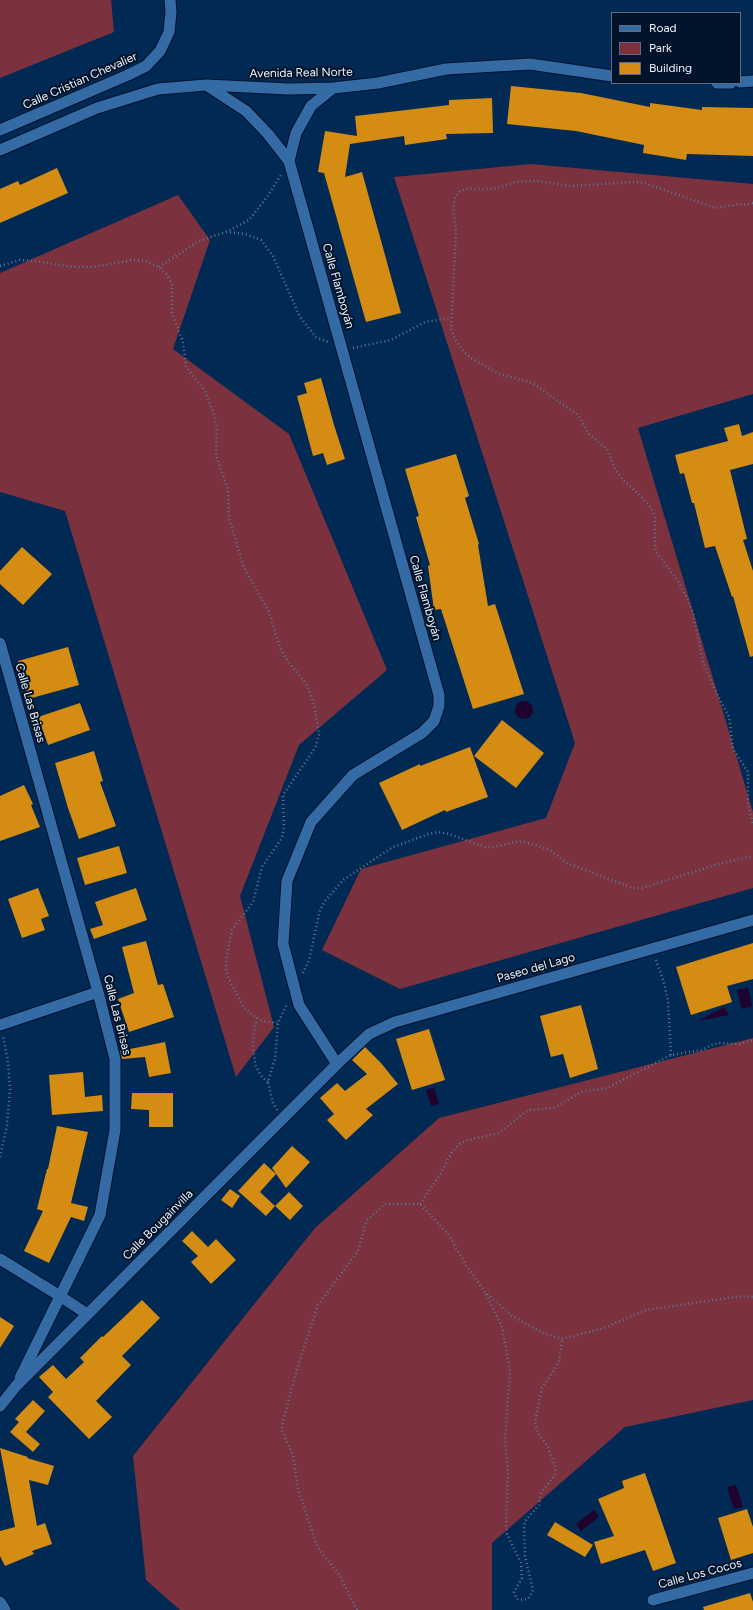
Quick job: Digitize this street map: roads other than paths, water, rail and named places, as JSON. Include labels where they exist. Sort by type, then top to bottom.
[{"type":"street","name":"Calle Cristian Chevalier","points":[[0,130],[146,66],[160,51],[169,32],[171,12],[170,0]]},
{"type":"street","name":"Avenida Real Norte","points":[[0,150],[97,108],[158,89],[206,85],[333,88],[378,83],[446,69],[530,64],[611,76]]},
{"type":"street","points":[[741,82],[753,81]]},
{"type":"street","points":[[206,85],[246,111],[268,134],[289,161]]},
{"type":"street","points":[[289,161],[296,134],[311,106],[333,88]]},
{"type":"street","name":"Calle Flamboyán","points":[[289,161],[439,695],[439,706],[434,721],[422,734],[353,775],[311,822],[287,881],[283,944],[294,988],[299,1005],[337,1064]]},
{"type":"street","name":"Calle Las Brisas","points":[[0,643],[98,992],[115,1059],[115,1130],[100,1215],[16,1386]]},
{"type":"street","name":"Paseo del Lago","points":[[337,1064],[369,1034],[395,1022],[753,920]]},
{"type":"street","points":[[0,1025],[98,992]]},
{"type":"street","name":"Calle Bougainvilla","points":[[0,1406],[16,1386],[337,1064]]},
{"type":"street","points":[[0,1260],[87,1314]]},
{"type":"street","name":"Calle Los Cocos","points":[[654,1600],[753,1573]]},
{"type":"street","points":[[0,1602],[5,1610]]}]
